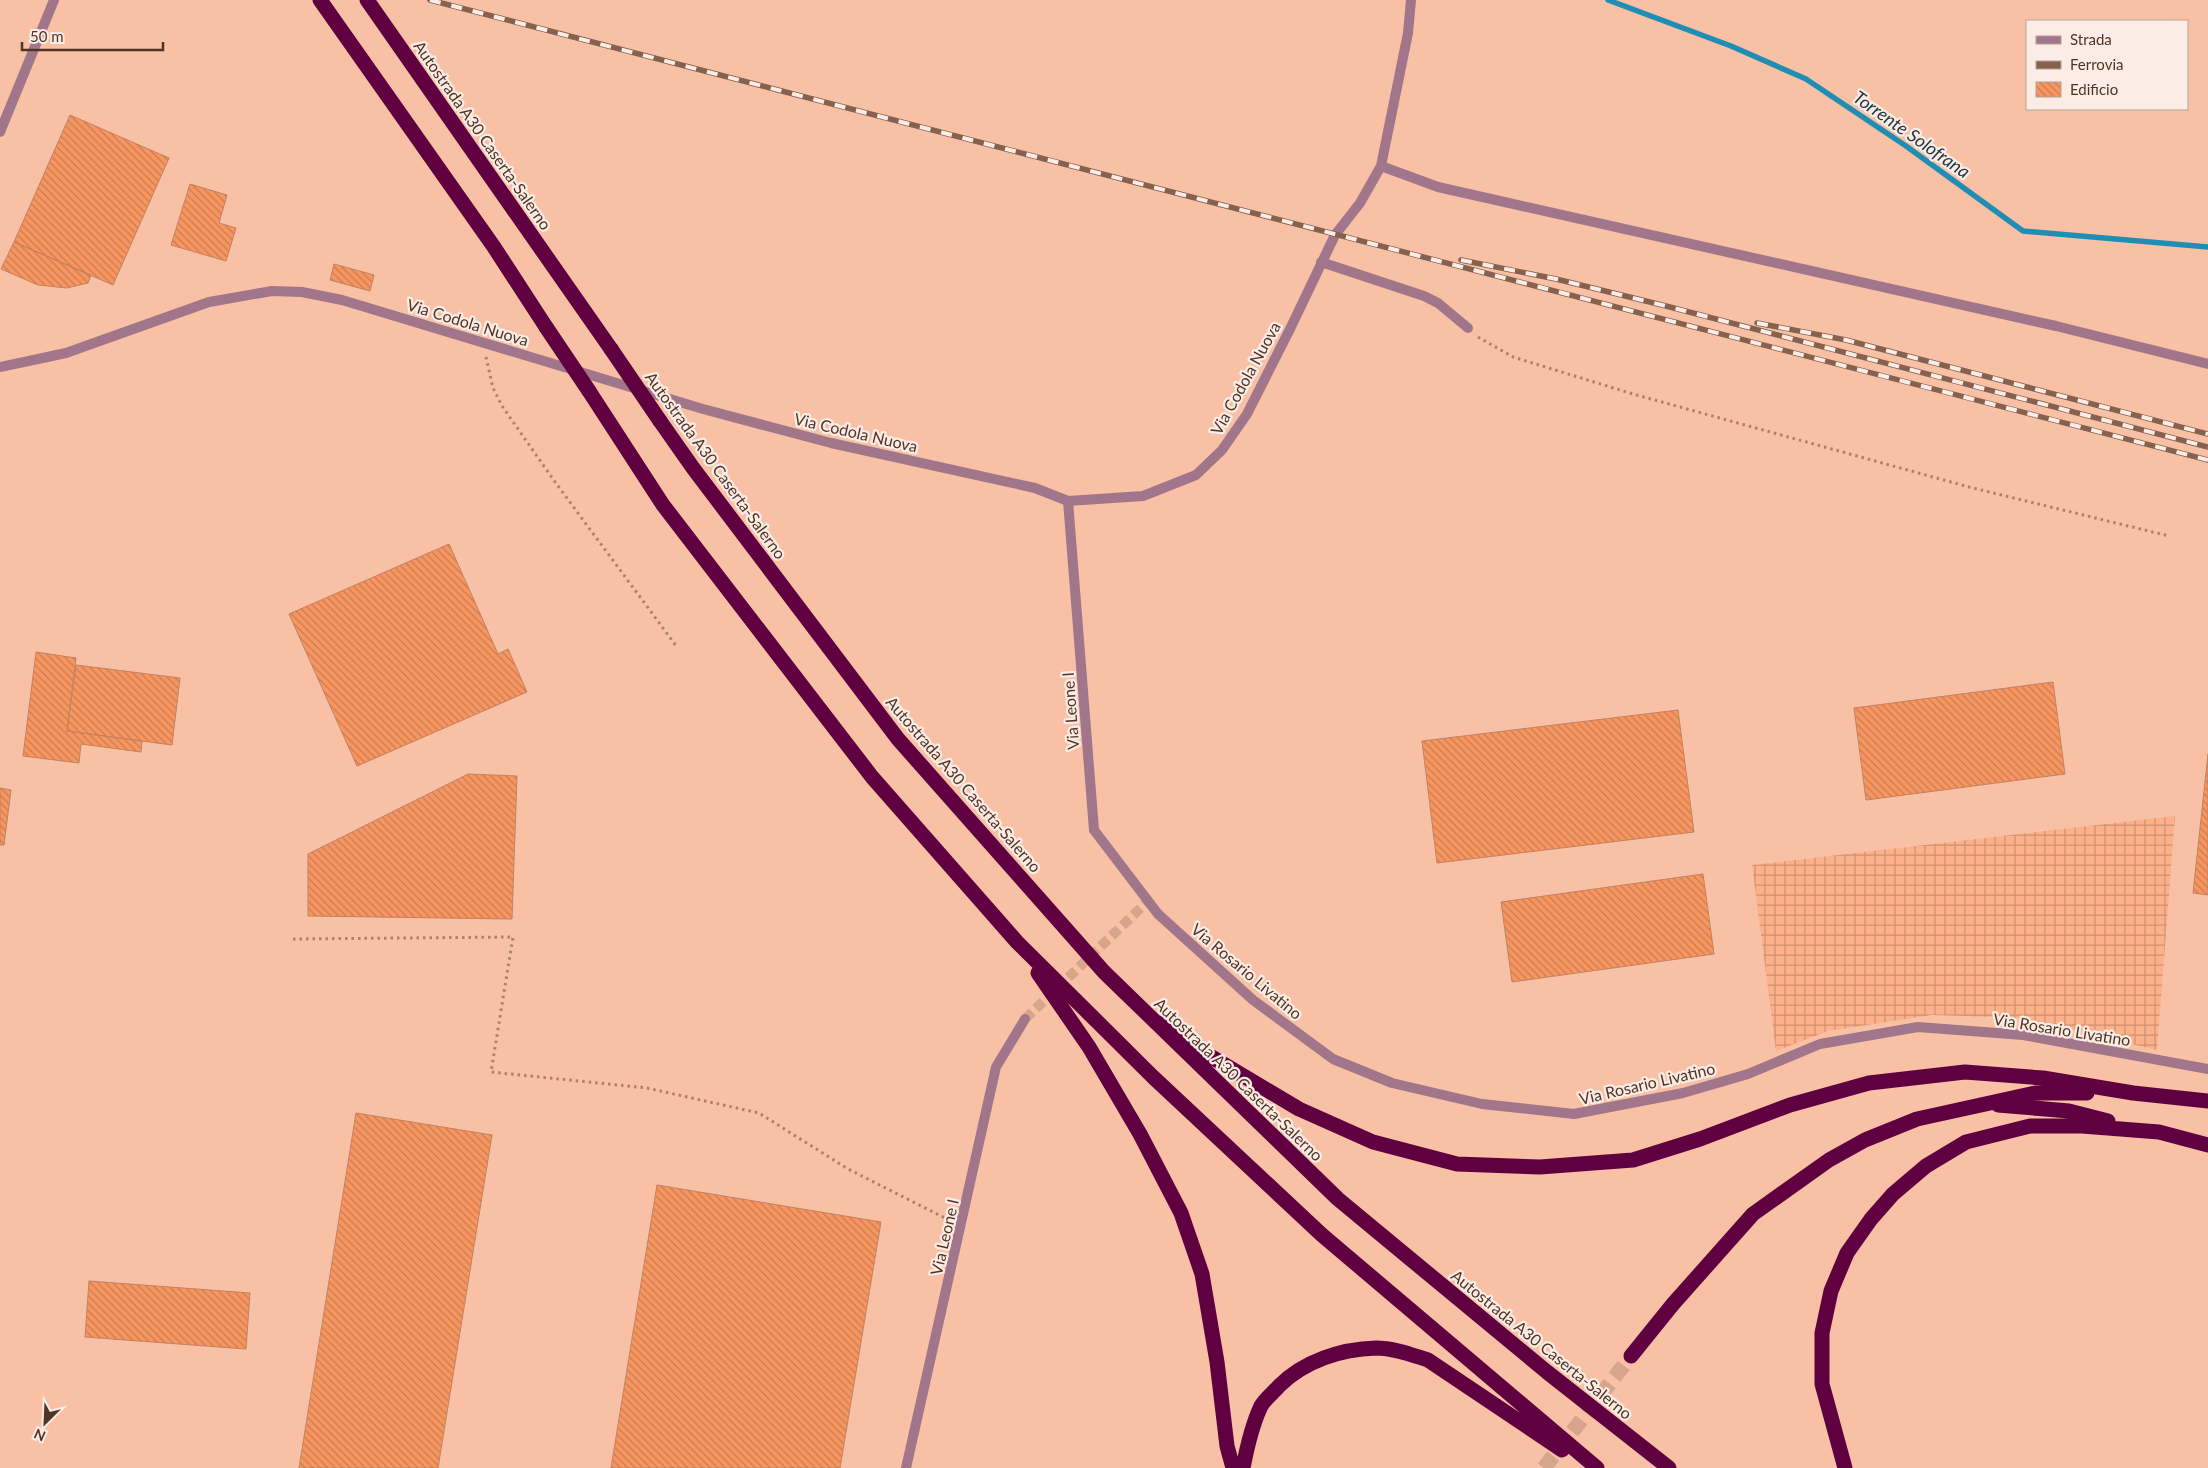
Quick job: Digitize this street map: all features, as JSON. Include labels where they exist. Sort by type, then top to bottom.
[{"type":"highway","points":[[320,0],[494,248],[663,505],[872,777],[1017,942],[1153,1077],[1322,1236],[1597,1468]]},
{"type":"highway","name":"Autostrada A30 Caserta-Salerno","points":[[367,0],[693,468],[898,738],[1104,972],[1338,1199],[1547,1372],[1669,1468]]},
{"type":"highway","points":[[1017,942],[1089,1047],[1140,1134],[1181,1213],[1202,1274],[1217,1362],[1226,1446],[1233,1468]]},
{"type":"highway","points":[[1104,972],[1210,1056],[1299,1109],[1373,1142],[1457,1164],[1540,1167],[1633,1160],[1700,1140],[1790,1105],[1869,1083],[1965,1072],[2043,1078],[2133,1093],[2208,1101]]},
{"type":"highway","points":[[1631,1356],[1679,1297],[1747,1220],[1797,1182],[1865,1140],[1917,1119],[2034,1093],[2133,1093]]},
{"type":"highway","points":[[1984,1104],[2069,1111],[2208,1145]]},
{"type":"highway","points":[[1845,1468],[1822,1384],[1822,1333],[1831,1291],[1847,1253],[1871,1219],[1893,1194],[1926,1166],[1966,1142],[2030,1126],[2082,1126],[2159,1132]]},
{"type":"highway","points":[[1243,1468],[1248,1444],[1262,1404],[1289,1377],[1312,1361],[1347,1352],[1377,1348],[1405,1353],[1428,1360],[1590,1468]]},
{"type":"street","points":[[0,132],[54,0]]},
{"type":"street","name":"Via Codola Nuova","points":[[0,368],[66,353],[209,302],[272,291],[302,292],[342,300],[703,409],[822,441],[1035,488],[1068,501],[1143,496],[1196,475],[1222,450],[1247,414],[1290,329],[1334,234],[1360,203],[1381,166],[1408,33],[1411,0]]},
{"type":"street","points":[[1381,166],[1438,187],[2056,326],[2208,364]]},
{"type":"street","points":[[1321,262],[1424,296],[1438,303],[1468,328]]},
{"type":"street","name":"Via Leone I","points":[[1068,501],[1094,830],[1148,901]]},
{"type":"street","name":"Via Rosario Livatino","points":[[1148,901],[1158,914],[1253,1000],[1333,1059],[1392,1083],[1482,1104],[1574,1114],[1683,1093],[1748,1074],[1820,1044],[1918,1027],[2023,1035],[2208,1069]]},
{"type":"street","name":"Via Leone I","points":[[906,1468],[962,1226],[996,1067],[1025,1019]]},
{"type":"path","points":[[1468,328],[1491,346],[1513,357],[1633,394],[1969,488],[2169,536]]},
{"type":"path","points":[[485,344],[487,368],[502,406],[555,482],[677,647]]},
{"type":"path","points":[[293,939],[513,937],[491,1072],[647,1088],[759,1114],[848,1169],[962,1226]]},
{"type":"shaded area","points":[[2175,816],[2157,1050],[2021,1018],[1932,1015],[1828,1031],[1776,1051],[1752,865]]},
{"type":"building","points":[[70,115],[169,158],[113,285],[14,242]]},
{"type":"building","points":[[190,184],[227,195],[219,223],[236,228],[226,261],[171,245]]},
{"type":"building","points":[[14,242],[91,275],[88,283],[67,288],[38,285],[1,269]]},
{"type":"building","points":[[334,264],[374,275],[370,291],[330,280]]},
{"type":"building","points":[[449,544],[498,654],[508,649],[527,692],[357,766],[289,614]]},
{"type":"building","points":[[36,652],[76,658],[67,731],[142,741],[141,752],[81,744],[79,763],[23,756]]},
{"type":"building","points":[[76,665],[180,678],[172,745],[67,731]]},
{"type":"building","points":[[2053,682],[2065,774],[1866,800],[1854,708]]},
{"type":"building","points":[[1678,710],[1694,832],[1437,863],[1422,741]]},
{"type":"building","points":[[2208,754],[2208,895],[2193,893]]},
{"type":"building","points":[[468,774],[517,776],[512,919],[308,916],[308,854]]},
{"type":"building","points":[[0,788],[11,790],[4,845],[0,845]]},
{"type":"building","points":[[1703,874],[1714,954],[1512,982],[1501,902]]},
{"type":"building","points":[[356,1113],[492,1135],[438,1468],[299,1468]]},
{"type":"building","points":[[657,1185],[881,1222],[840,1468],[611,1468]]},
{"type":"building","points":[[89,1281],[250,1293],[246,1349],[85,1337]]},
{"type":"waterway","name":"Torrente Solofrana","points":[[1608,0],[1731,46],[1806,79],[1906,146],[2023,231],[2208,247]]},
{"type":"tunnel","points":[[1025,1019],[1148,901]]},
{"type":"tunnel","points":[[1544,1468],[1631,1356]]},
{"type":"railway","points":[[430,0],[2208,460]]},
{"type":"railway","points":[[1461,260],[1556,279],[1666,306],[2208,447]]},
{"type":"railway","points":[[1757,323],[1846,340],[2208,434]]}]
